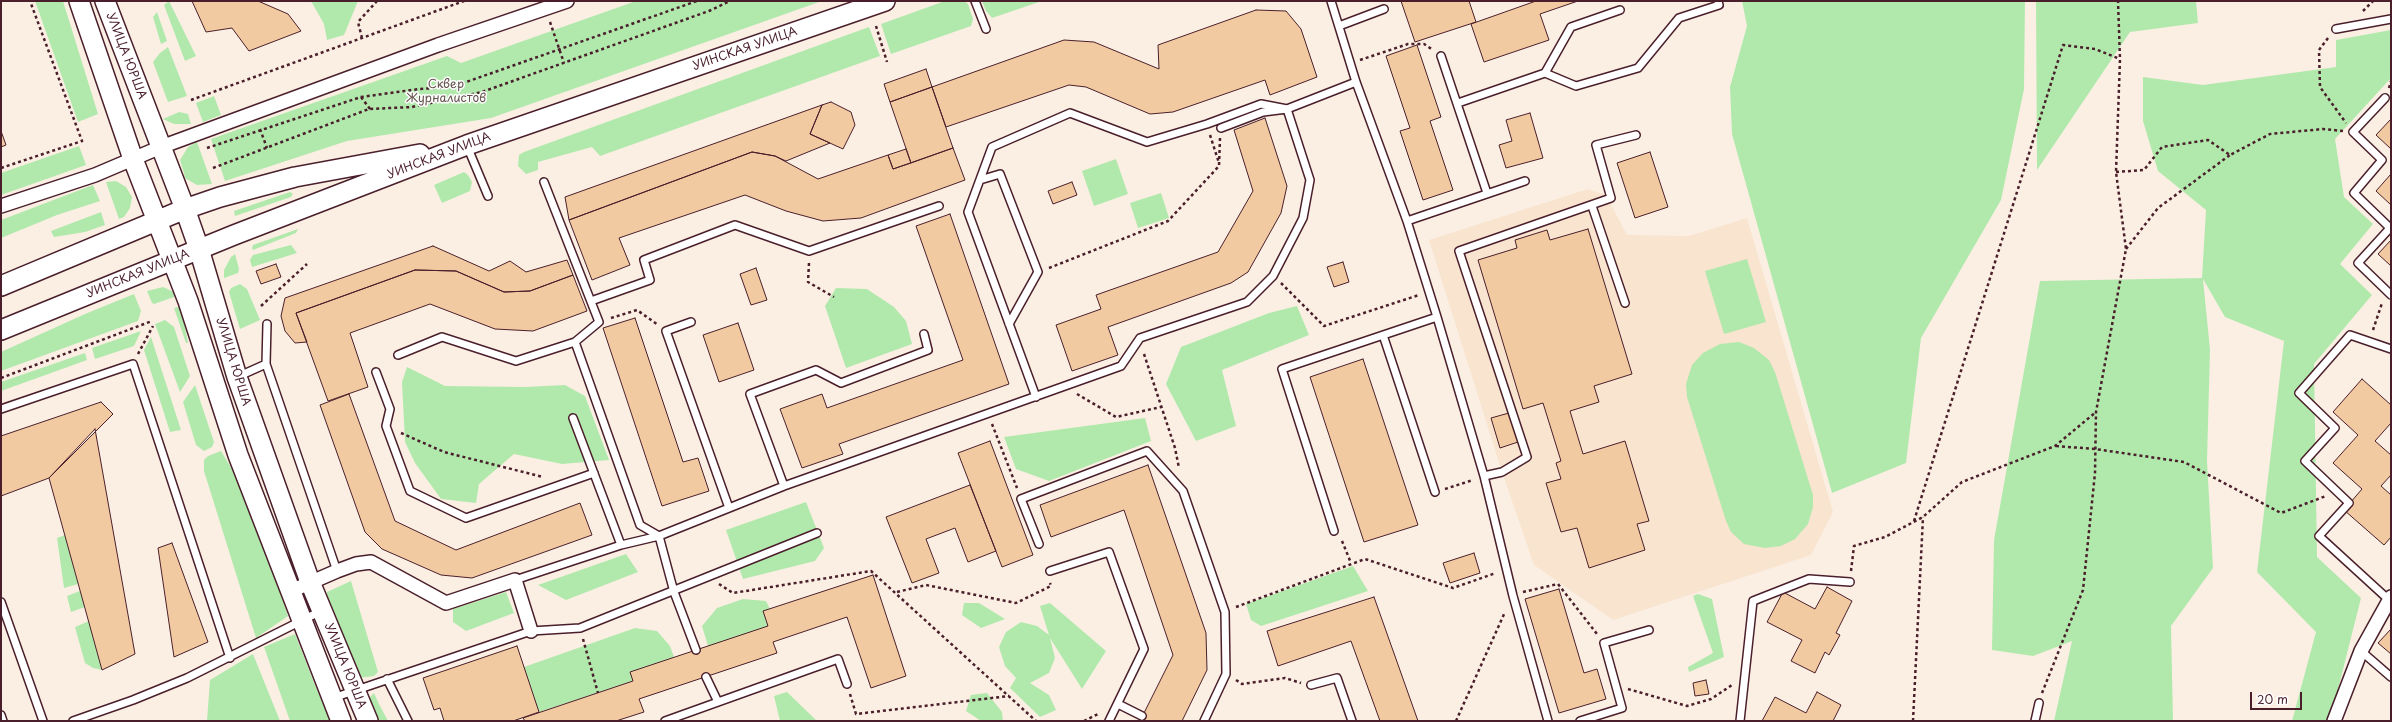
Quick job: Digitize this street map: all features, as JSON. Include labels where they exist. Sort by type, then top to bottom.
[{"type":"main road","name":"УЛИЦА ЮРША","points":[[79,1],[133,159],[188,301],[238,455],[341,721]]},
{"type":"main road","name":"УЛИЦА ЮРША","points":[[105,1],[185,209],[199,249],[236,377],[310,582],[368,721]]},
{"type":"main road","name":"УИНСКАЯ УЛИЦА","points":[[1,330],[199,249],[466,145],[885,1]]},
{"type":"main road","points":[[1,286],[158,222],[185,209],[296,177],[466,145]]},
{"type":"street","points":[[1,206],[94,174],[161,147],[438,45],[567,1]]},
{"type":"street","points":[[291,591],[356,564],[371,562],[446,603],[515,580],[531,631]]},
{"type":"street","points":[[2334,721],[2361,650],[2390,599]]},
{"type":"lane","points":[[975,1],[986,29]]},
{"type":"lane","points":[[1331,1],[1356,82],[1407,221],[1437,316],[1484,476],[1506,570],[1548,721]]},
{"type":"lane","points":[[1545,73],[1576,86],[1638,68],[1679,18],[1719,5],[1718,1]]},
{"type":"lane","points":[[1339,26],[1384,9]]},
{"type":"lane","points":[[1458,103],[1545,73],[1571,27],[1620,10]]},
{"type":"lane","points":[[2336,29],[2391,19]]},
{"type":"lane","points":[[1441,56],[1458,103],[1486,193]]},
{"type":"lane","points":[[1221,128],[1263,112],[1287,109],[1356,82]]},
{"type":"lane","points":[[2386,98],[2353,132],[2382,160],[2354,193],[2390,228],[2358,263],[2389,293]]},
{"type":"lane","points":[[1036,397],[968,212],[992,147],[1070,113],[1147,142],[1207,124],[1261,104],[1287,109]]},
{"type":"lane","points":[[515,580],[621,545],[659,536],[784,486],[1120,366],[1140,338],[1246,302],[1273,276],[1303,218],[1310,180],[1287,109]]},
{"type":"lane","points":[[1484,476],[1502,472],[1527,457],[1459,251],[1592,206],[1611,198],[1596,145],[1636,135]]},
{"type":"lane","points":[[466,145],[488,196]]},
{"type":"lane","points":[[980,180],[1000,174],[1038,272],[1009,324]]},
{"type":"lane","points":[[1407,221],[1525,181]]},
{"type":"lane","points":[[398,355],[442,337],[516,361],[575,342],[599,322],[544,182]]},
{"type":"lane","points":[[591,301],[650,280],[644,260],[735,224],[809,251],[939,206]]},
{"type":"lane","points":[[1592,206],[1624,303]]},
{"type":"lane","points":[[1334,531],[1282,368],[1437,316]]},
{"type":"lane","points":[[691,322],[666,331],[729,508]]},
{"type":"lane","points":[[268,324],[266,364],[337,571]]},
{"type":"lane","points":[[784,486],[750,394],[816,370],[841,384],[928,350],[924,334]]},
{"type":"lane","points":[[1382,335],[1436,492]]},
{"type":"lane","points":[[2390,599],[2319,536],[2349,502],[2305,461],[2335,428],[2299,393],[2350,335],[2391,349]]},
{"type":"lane","points":[[575,342],[640,525],[659,536],[674,592],[696,650]]},
{"type":"lane","points":[[1,409],[133,364],[230,658]]},
{"type":"lane","points":[[236,377],[266,364]]},
{"type":"lane","points":[[376,372],[390,409],[386,426],[410,491],[466,518],[594,473]]},
{"type":"lane","points":[[573,418],[621,545]]},
{"type":"lane","points":[[1039,544],[1021,499],[1147,451],[1183,491],[1225,612],[1226,674],[1204,721]]},
{"type":"lane","points":[[333,698],[531,631],[580,628],[674,592],[707,576],[817,533]]},
{"type":"lane","points":[[1050,571],[1109,552],[1144,649],[1109,721]]},
{"type":"lane","points":[[1740,721],[1753,601],[1809,579],[1850,582]]},
{"type":"lane","points":[[1,602],[43,721]]},
{"type":"lane","points":[[73,721],[133,700],[230,658],[302,619],[322,611]]},
{"type":"lane","points":[[1580,721],[1622,708],[1604,643],[1649,630]]},
{"type":"lane","points":[[2361,650],[2391,677]]},
{"type":"lane","points":[[665,721],[838,659],[847,684]]},
{"type":"lane","points":[[706,677],[718,702]]},
{"type":"lane","points":[[1311,685],[1337,678],[1352,721]]},
{"type":"lane","points":[[387,679],[408,721]]},
{"type":"lane","points":[[2036,721],[2038,703]]},
{"type":"lane","points":[[1118,704],[1142,716]]},
{"type":"lane","points":[[1,715],[3,721]]},
{"type":"path","points":[[1,168],[82,141],[30,1]]},
{"type":"path","points":[[362,38],[358,22],[377,1]]},
{"type":"path","points":[[191,100],[464,1]]},
{"type":"path","points":[[207,148],[260,129],[361,97],[419,89],[452,88],[558,48],[697,1]]},
{"type":"path","points":[[213,168],[370,109],[412,108],[455,100],[564,64],[709,11],[730,1]]},
{"type":"path","points":[[2038,703],[2084,590],[2095,449],[2096,412],[2126,249],[2116,172],[2120,59],[2118,1]]},
{"type":"path","points":[[545,8],[564,64]]},
{"type":"path","points":[[876,26],[887,62]]},
{"type":"path","points":[[2336,29],[2319,50],[2320,87],[2353,132]]},
{"type":"path","points":[[1350,63],[1408,44],[1424,44],[1441,56]]},
{"type":"path","points":[[1914,521],[2063,45],[2095,49],[2120,59]]},
{"type":"path","points":[[361,97],[370,109]]},
{"type":"path","points":[[1207,124],[1219,166]]},
{"type":"path","points":[[1038,272],[1168,221],[1219,166],[1221,128]]},
{"type":"path","points":[[260,129],[267,148]]},
{"type":"path","points":[[2126,249],[2158,208],[2230,155],[2270,134],[2323,129],[2353,132]]},
{"type":"path","points":[[2116,172],[2144,170],[2162,147],[2208,140],[2230,155]]},
{"type":"path","points":[[809,251],[808,282],[834,297]]},
{"type":"path","points":[[261,306],[307,264]]},
{"type":"path","points":[[1273,276],[1324,326],[1429,292]]},
{"type":"path","points":[[2369,342],[2389,293]]},
{"type":"path","points":[[599,322],[636,310],[666,331]]},
{"type":"path","points":[[1,378],[152,321]]},
{"type":"path","points":[[133,364],[153,326]]},
{"type":"path","points":[[1140,338],[1175,448],[1183,491]]},
{"type":"path","points":[[1064,386],[1116,417],[1161,407]]},
{"type":"path","points":[[1850,582],[1854,546],[1885,537],[1923,517],[1962,482],[2055,446],[2096,412]]},
{"type":"path","points":[[988,414],[1021,499]]},
{"type":"path","points":[[386,426],[444,452],[566,483]]},
{"type":"path","points":[[2055,446],[2095,449],[2184,462],[2281,513],[2338,492]]},
{"type":"path","points":[[1436,492],[1484,476]]},
{"type":"path","points":[[1913,721],[1923,517]]},
{"type":"path","points":[[1344,543],[1351,563]]},
{"type":"path","points":[[1225,612],[1351,563],[1365,559],[1453,588],[1506,570]]},
{"type":"path","points":[[707,576],[733,593],[871,571],[897,592],[1036,721]]},
{"type":"path","points":[[897,592],[926,585],[1016,603],[1051,586],[1050,571]]},
{"type":"path","points":[[1456,721],[1513,596],[1558,584],[1604,643]]},
{"type":"path","points":[[580,628],[598,693]]},
{"type":"path","points":[[1226,674],[1242,684],[1285,678],[1311,685]]},
{"type":"path","points":[[1616,686],[1687,706],[1711,699],[1744,677]]},
{"type":"path","points":[[847,684],[856,714],[1009,696]]},
{"type":"shaded area","points":[[1588,189],[1606,195],[1627,235],[1689,236],[1747,218],[1833,512],[1811,555],[1613,620],[1534,565],[1502,472],[1429,240]]},
{"type":"green space","points":[[35,1],[63,1],[98,114],[78,122]]},
{"type":"green space","points":[[169,1],[196,56],[185,61],[164,5]]},
{"type":"green space","points":[[311,1],[358,1],[344,35],[327,40],[324,24]]},
{"type":"green space","name":"Сквер Журналистов","points":[[636,1],[822,1],[491,118],[347,141],[225,181],[211,139],[447,56],[461,63]]},
{"type":"green space","points":[[945,1],[964,1],[968,4],[973,19],[971,26],[891,54],[881,24]]},
{"type":"green space","points":[[982,1],[1042,1],[992,18],[986,11]]},
{"type":"green space","points":[[1742,1],[2025,1],[2024,89],[2001,200],[1921,338],[1906,463],[1832,493],[1732,134],[1730,87],[1747,26]]},
{"type":"green space","points":[[2036,1],[2196,1],[2198,23],[2130,32],[2037,170]]},
{"type":"green space","points":[[157,12],[167,41],[161,44],[153,17]]},
{"type":"green space","points":[[869,27],[880,56],[600,156],[592,147],[538,162],[538,170],[526,174],[518,166],[519,155],[524,152]]},
{"type":"green space","points":[[2391,30],[2391,78],[2335,139],[2344,197],[2373,224],[2340,264],[2372,295],[2314,364],[2317,557],[2361,598],[2330,721],[2292,721],[2316,632],[2257,572],[2284,341],[2225,317],[2203,279],[2210,350],[2207,461],[2213,568],[2171,626],[2173,721],[2054,721],[2072,641],[2033,656],[1992,650],[1994,540],[2040,281],[2202,278],[2206,210],[2158,171],[2143,121],[2143,77],[2203,85],[2336,67],[2336,40]]},
{"type":"green space","points":[[168,47],[187,96],[168,102],[153,62],[160,53]]},
{"type":"green space","points":[[214,96],[221,115],[203,122],[196,103]]},
{"type":"green space","points":[[179,112],[188,114],[191,124],[174,124],[163,119]]},
{"type":"green space","points":[[197,142],[212,184],[197,185],[185,178],[180,160],[188,147]]},
{"type":"green space","points":[[79,146],[86,165],[1,195],[1,173]]},
{"type":"green space","points":[[1116,159],[1128,194],[1094,206],[1082,171]]},
{"type":"green space","points":[[464,172],[468,175],[472,182],[470,191],[442,203],[434,185]]},
{"type":"green space","points":[[116,181],[126,187],[132,197],[130,208],[124,217],[119,219],[106,182]]},
{"type":"green space","points":[[93,185],[100,201],[57,215],[1,238],[1,220]]},
{"type":"green space","points":[[290,192],[293,194],[291,197],[235,216],[234,211]]},
{"type":"green space","points":[[1161,193],[1169,218],[1138,228],[1130,203]]},
{"type":"green space","points":[[101,212],[105,225],[85,232],[54,237],[51,231]]},
{"type":"green space","points":[[298,229],[296,233],[253,250],[252,248],[253,245]]},
{"type":"green space","points":[[291,245],[297,253],[252,267],[250,260],[253,255]]},
{"type":"green space","points":[[235,254],[239,269],[238,273],[224,278],[224,270],[231,257]]},
{"type":"green space","points":[[1747,259],[1766,322],[1724,334],[1705,271]]},
{"type":"green space","points":[[240,284],[247,289],[260,320],[240,329],[229,292],[231,288]]},
{"type":"green space","points":[[163,287],[174,292],[177,296],[154,304],[152,303],[147,291]]},
{"type":"green space","points":[[836,288],[867,289],[894,307],[906,321],[912,344],[846,368],[825,306]]},
{"type":"green space","points":[[134,294],[141,311],[138,321],[1,371],[1,352],[85,314]]},
{"type":"green space","points":[[181,306],[188,343],[186,343],[174,308]]},
{"type":"green space","points":[[1297,306],[1309,335],[1222,370],[1236,426],[1196,441],[1166,384],[1181,347],[1269,313]]},
{"type":"green space","points":[[165,320],[174,327],[190,376],[180,392],[155,324]]},
{"type":"green space","points":[[141,331],[134,346],[95,359],[92,348]]},
{"type":"green space","points":[[151,337],[181,430],[170,432],[144,350]]},
{"type":"green space","points":[[1739,342],[1754,348],[1769,360],[1775,372],[1813,495],[1813,507],[1808,524],[1795,539],[1781,546],[1765,548],[1744,544],[1731,532],[1726,521],[1687,397],[1686,384],[1692,365],[1703,353],[1720,344]]},
{"type":"green space","points":[[85,353],[87,360],[1,391],[1,382]]},
{"type":"green space","points":[[407,367],[445,386],[526,387],[565,385],[585,396],[609,460],[562,464],[514,454],[479,484],[476,503],[441,499],[415,463],[405,442],[402,382]]},
{"type":"green space","points":[[195,385],[214,442],[212,447],[204,451],[196,445],[183,402]]},
{"type":"green space","points":[[1145,418],[1151,441],[1049,481],[1016,469],[1004,437]]},
{"type":"green space","points":[[221,451],[240,482],[259,530],[288,616],[256,638],[204,471],[204,460],[208,456]]},
{"type":"green space","points":[[806,502],[824,548],[815,561],[743,579],[726,530]]},
{"type":"green space","points":[[65,535],[78,584],[64,588],[57,538]]},
{"type":"green space","points":[[626,554],[638,572],[566,600],[538,585]]},
{"type":"green space","points":[[1353,566],[1368,591],[1261,626],[1251,620],[1246,604]]},
{"type":"green space","points":[[351,581],[378,672],[374,676],[358,678],[327,599],[327,592]]},
{"type":"green space","points":[[80,591],[85,607],[71,612],[67,596]]},
{"type":"green space","points":[[506,592],[514,613],[466,631],[453,622],[453,609]]},
{"type":"green space","points":[[1698,594],[1712,599],[1724,657],[1689,672],[1688,667],[1713,653],[1693,596]]},
{"type":"green space","points":[[743,599],[766,601],[770,609],[768,626],[708,646],[702,626],[717,608]]},
{"type":"green space","points":[[964,603],[979,603],[1005,619],[981,628],[962,615]]},
{"type":"green space","points":[[1050,603],[1106,651],[1082,689],[1050,638],[1055,658],[1049,673],[1030,683],[1049,695],[1056,710],[1040,717],[1010,688],[1016,678],[1005,666],[999,647],[1006,632],[1021,622],[1037,626],[1049,635],[1040,606]]},
{"type":"green space","points":[[89,621],[102,670],[93,668],[85,663],[75,627]]},
{"type":"green space","points":[[635,628],[657,631],[670,646],[674,657],[630,672],[633,681],[539,712],[524,667]]},
{"type":"green space","points":[[295,634],[330,721],[290,721],[264,647]]},
{"type":"green space","points":[[253,654],[280,721],[207,721],[210,680]]},
{"type":"green space","points":[[787,692],[817,721],[780,721],[774,696]]},
{"type":"green space","points":[[374,693],[388,721],[377,721],[368,699]]},
{"type":"green space","points":[[987,693],[1002,712],[1003,721],[981,721],[966,711],[971,695]]},
{"type":"building","points":[[192,1],[258,1],[288,14],[301,31],[249,51],[232,28],[206,32]]},
{"type":"building","points":[[1401,1],[1469,1],[1476,22],[1415,42]]},
{"type":"building","points":[[1536,1],[1578,1],[1540,14],[1549,40],[1484,62],[1471,24]]},
{"type":"building","points":[[1256,10],[1286,11],[1301,29],[1317,77],[1270,95],[1265,80],[1173,112],[1150,114],[1086,87],[1069,85],[946,127],[932,87],[1064,40],[1094,42],[1159,69],[1158,45]]},
{"type":"building","points":[[1417,45],[1441,117],[1430,121],[1453,190],[1423,200],[1400,131],[1410,128],[1386,56]]},
{"type":"building","points":[[926,69],[932,87],[890,102],[884,84]]},
{"type":"building","points":[[932,87],[953,148],[911,163],[890,102]]},
{"type":"building","points":[[831,102],[851,112],[855,125],[843,149],[810,134],[822,105]]},
{"type":"building","points":[[822,105],[810,134],[830,143],[786,161],[775,156],[752,152],[569,220],[565,197]]},
{"type":"building","points":[[1530,113],[1543,158],[1506,168],[1499,145],[1512,141],[1506,120]]},
{"type":"building","points":[[1265,118],[1287,186],[1281,213],[1248,272],[1231,283],[1108,327],[1118,355],[1072,371],[1056,325],[1101,309],[1096,295],[1218,252],[1253,191],[1234,130]]},
{"type":"building","points":[[2391,119],[2391,149],[2376,135]]},
{"type":"building","points":[[1,131],[6,145],[1,147]]},
{"type":"building","points":[[953,148],[965,180],[861,218],[823,221],[786,211],[745,195],[619,238],[630,265],[592,280],[569,220],[752,152],[775,156],[818,179],[888,155],[893,169]]},
{"type":"building","points":[[906,149],[911,163],[893,169],[888,155]]},
{"type":"building","points":[[1650,152],[1668,207],[1635,218],[1617,163]]},
{"type":"building","points":[[2391,174],[2391,205],[2376,191]]},
{"type":"building","points":[[1072,182],[1077,195],[1053,204],[1048,191]]},
{"type":"building","points":[[950,214],[1009,384],[839,444],[843,454],[802,468],[780,409],[822,394],[827,408],[963,360],[916,226]]},
{"type":"building","points":[[1588,229],[1632,374],[1594,386],[1599,402],[1570,411],[1583,454],[1625,441],[1649,521],[1637,524],[1645,550],[1589,568],[1577,528],[1561,532],[1546,483],[1561,479],[1556,463],[1561,461],[1543,403],[1523,409],[1478,260],[1517,248],[1515,240],[1547,230],[1550,240]]},
{"type":"building","points":[[2391,240],[2391,266],[2378,254]]},
{"type":"building","points":[[433,246],[489,271],[510,261],[526,272],[567,260],[573,275],[530,291],[504,292],[456,271],[415,270],[296,313],[307,342],[295,343],[285,331],[281,316],[285,298]]},
{"type":"building","points":[[1343,262],[1349,282],[1334,287],[1327,267]]},
{"type":"building","points":[[276,264],[281,277],[261,284],[256,271]]},
{"type":"building","points":[[756,268],[767,300],[751,305],[740,274]]},
{"type":"building","points":[[415,270],[456,271],[504,292],[530,291],[573,275],[587,311],[533,331],[495,329],[430,304],[350,333],[368,387],[328,401],[296,313]]},
{"type":"building","points":[[635,318],[683,462],[698,458],[709,491],[662,506],[603,328]]},
{"type":"building","points":[[738,323],[754,370],[719,382],[703,335]]},
{"type":"building","points":[[1363,359],[1418,525],[1364,542],[1310,377]]},
{"type":"building","points":[[2362,379],[2391,405],[2391,423],[2375,441],[2391,455],[2391,475],[2381,486],[2391,495],[2391,537],[2384,545],[2344,510],[2362,489],[2333,463],[2358,435],[2333,412]]},
{"type":"building","points":[[349,394],[395,521],[456,550],[580,503],[592,535],[472,578],[441,575],[382,549],[365,532],[320,405]]},
{"type":"building","points":[[101,402],[113,414],[49,478],[1,496],[1,436]]},
{"type":"building","points":[[1509,413],[1518,442],[1500,448],[1491,418]]},
{"type":"building","points":[[95,429],[135,654],[102,670],[49,478]]},
{"type":"building","points":[[990,441],[1033,555],[1002,567],[958,453]]},
{"type":"building","points":[[1148,465],[1206,633],[1207,670],[1182,721],[1140,721],[1173,655],[1124,510],[1051,537],[1040,505]]},
{"type":"building","points":[[970,485],[996,551],[968,562],[955,528],[926,539],[939,573],[912,583],[886,517]]},
{"type":"building","points":[[172,543],[208,642],[174,657],[158,548]]},
{"type":"building","points":[[1474,553],[1480,573],[1450,583],[1443,563]]},
{"type":"building","points":[[873,575],[906,676],[871,688],[847,617],[773,642],[777,653],[639,699],[644,712],[616,721],[525,721],[523,718],[633,681],[630,672],[768,626],[763,611]]},
{"type":"building","points":[[1827,587],[1852,601],[1836,633],[1840,635],[1829,655],[1825,652],[1815,673],[1791,661],[1802,640],[1767,622],[1783,592],[1815,609]]},
{"type":"building","points":[[1559,589],[1584,673],[1597,669],[1606,699],[1559,713],[1525,599]]},
{"type":"building","points":[[1374,597],[1418,721],[1380,721],[1351,641],[1278,666],[1267,631]]},
{"type":"building","points":[[2391,629],[2391,654],[2378,643]]},
{"type":"building","points":[[517,646],[539,712],[513,721],[444,721],[440,708],[434,710],[423,678]]},
{"type":"building","points":[[1706,680],[1709,694],[1695,696],[1693,683]]},
{"type":"building","points":[[1817,692],[1841,705],[1833,721],[1762,721],[1775,697],[1806,713]]}]
